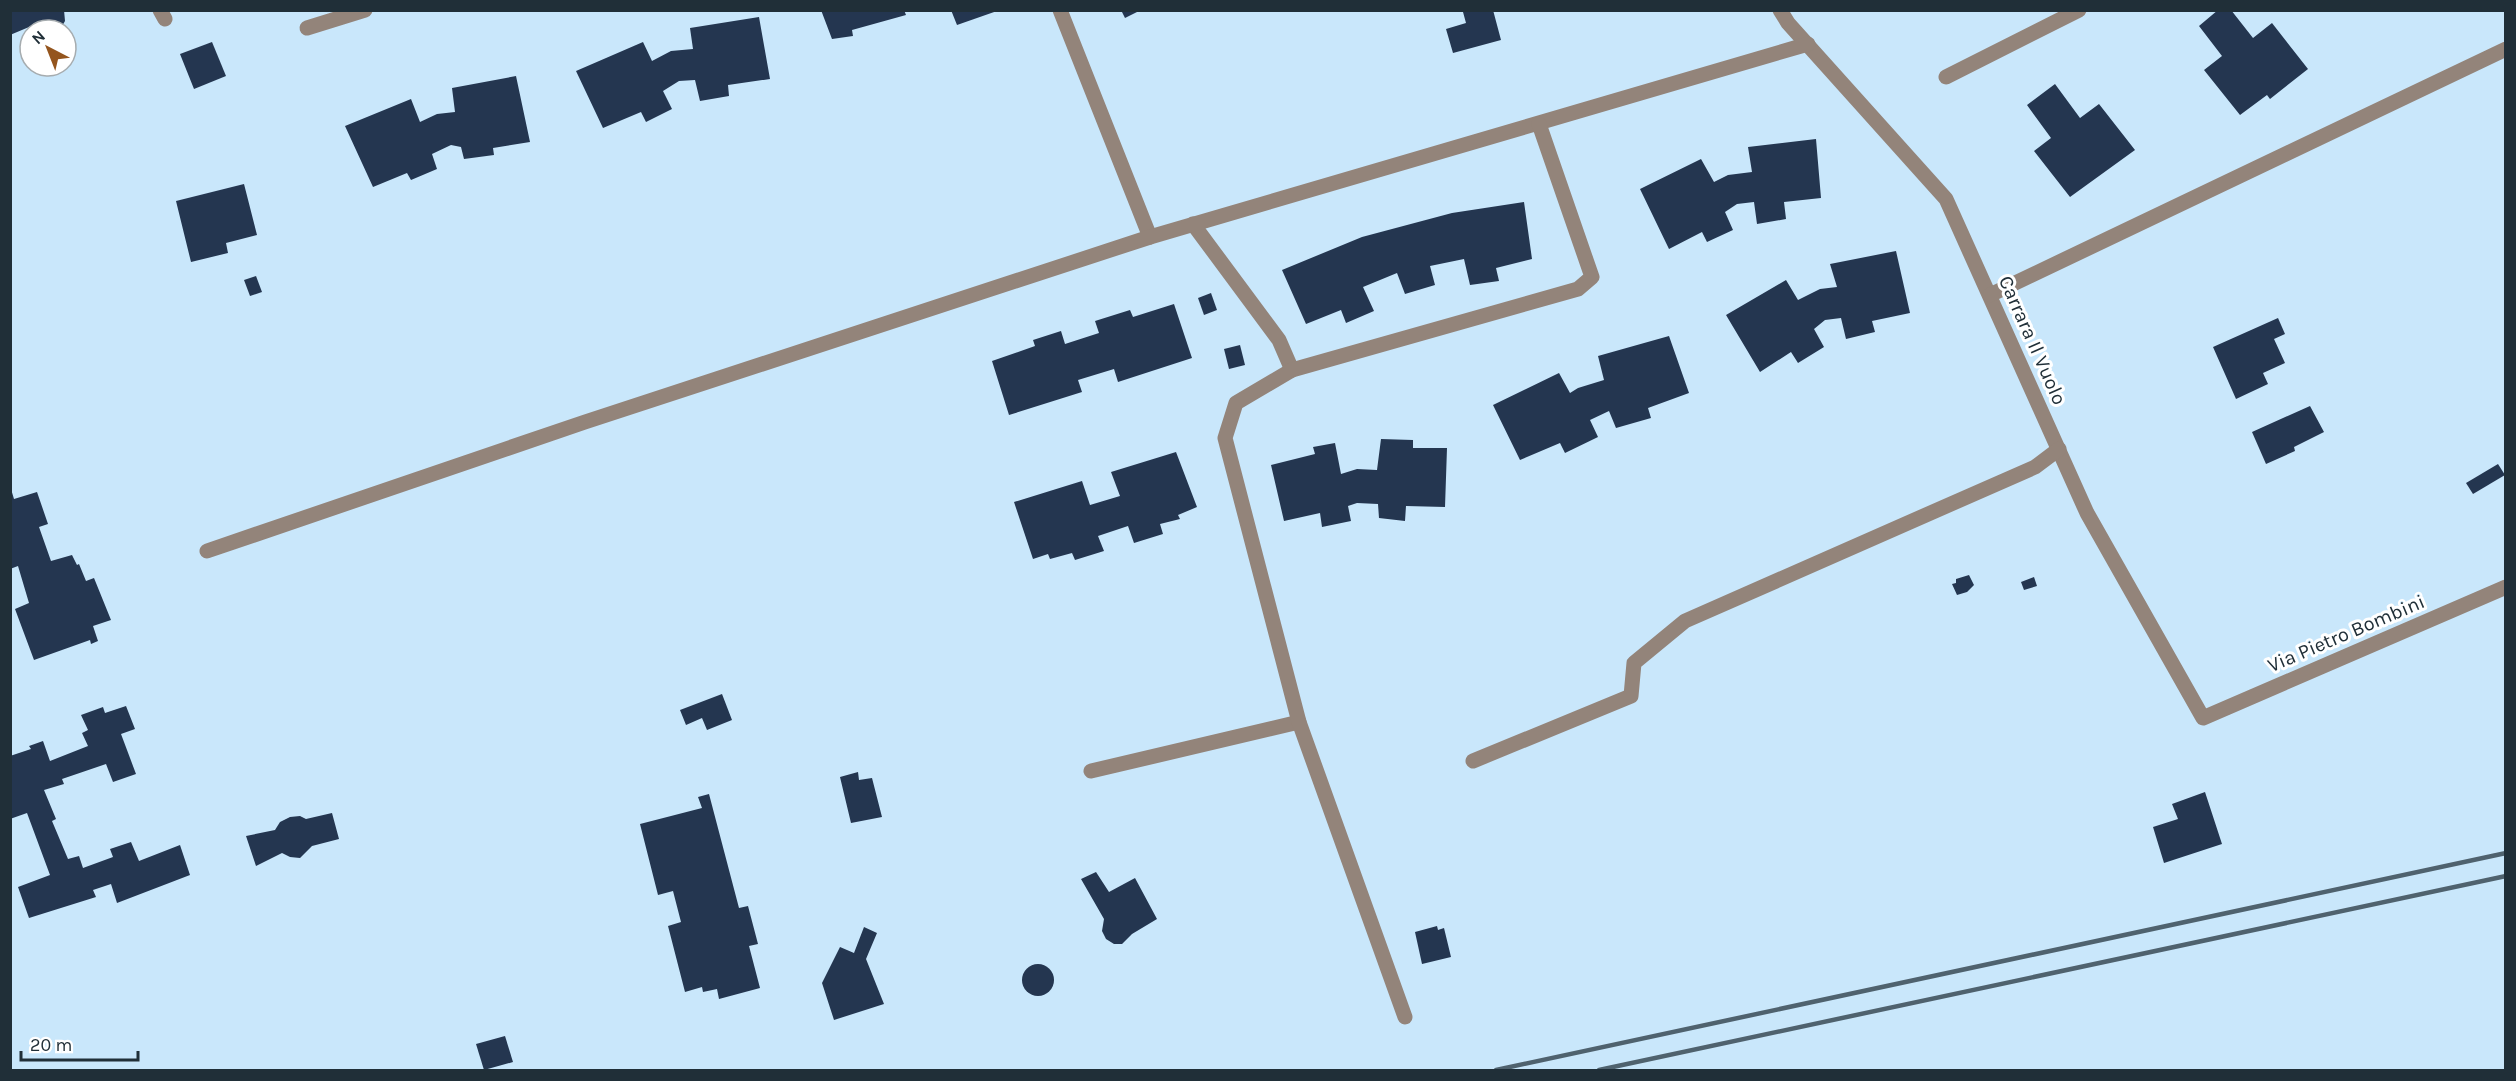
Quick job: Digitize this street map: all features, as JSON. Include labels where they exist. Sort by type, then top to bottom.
[{"type":"street","points":[[306,28],[365,10]]},
{"type":"street","points":[[1060,10],[1150,237]]},
{"type":"street","name":"Carrara Il Vuolo","points":[[1780,10],[1946,199],[2087,513],[2203,718]]},
{"type":"street","points":[[1946,77],[2079,10]]},
{"type":"street","points":[[207,550],[585,422],[1150,237],[1808,44]]},
{"type":"street","points":[[1990,295],[2505,49]]},
{"type":"street","points":[[1405,1017],[1299,722],[1225,438],[1236,403],[1292,370],[1578,289],[1592,277],[1539,123]]},
{"type":"street","points":[[1193,224],[1279,340],[1292,370]]},
{"type":"street","points":[[1473,761],[1631,696],[1634,663],[1685,621],[2035,467],[2059,449]]},
{"type":"street","name":"Via Pietro Bombini","points":[[2203,718],[2505,587]]},
{"type":"street","points":[[1091,771],[1299,722]]},
{"type":"building","points":[[10,10],[64,10],[65,18],[18,18],[18,32],[10,35]]},
{"type":"building","points":[[821,10],[904,10],[906,15],[852,30],[853,36],[832,39]]},
{"type":"building","points":[[951,10],[997,10],[997,11],[957,25]]},
{"type":"building","points":[[1121,10],[1141,10],[1125,18]]},
{"type":"building","points":[[1493,10],[1501,40],[1453,53],[1446,29],[1466,23],[1463,12]]},
{"type":"building","points":[[2218,10],[2231,10],[2253,38],[2272,23],[2308,69],[2270,99],[2267,95],[2240,115],[2204,70],[2222,56],[2199,26]]},
{"type":"building","points":[[759,17],[770,79],[728,85],[729,96],[700,101],[695,80],[679,81],[663,91],[672,109],[646,122],[641,112],[603,128],[576,71],[643,42],[652,61],[671,51],[693,49],[690,28]]},
{"type":"building","points":[[212,42],[226,76],[194,89],[180,54]]},
{"type":"building","points":[[516,76],[530,142],[493,148],[494,155],[464,159],[461,147],[451,145],[432,154],[437,169],[411,180],[407,173],[373,187],[345,126],[411,99],[420,122],[437,114],[455,112],[452,88]]},
{"type":"building","points":[[2055,84],[2080,118],[2099,104],[2135,150],[2070,197],[2034,151],[2051,138],[2027,105]]},
{"type":"building","points":[[1816,139],[1821,198],[1784,202],[1786,219],[1757,224],[1754,202],[1737,204],[1725,212],[1733,230],[1707,242],[1702,232],[1669,249],[1640,189],[1701,159],[1714,182],[1728,175],[1752,172],[1748,147]]},
{"type":"building","points":[[244,184],[257,235],[226,243],[228,253],[191,262],[176,201]]},
{"type":"building","points":[[1524,202],[1532,259],[1496,268],[1499,281],[1470,285],[1464,259],[1430,266],[1435,285],[1405,294],[1397,273],[1363,287],[1374,311],[1346,323],[1341,310],[1306,324],[1282,270],[1362,237],[1452,213]]},
{"type":"building","points":[[1896,251],[1910,313],[1872,321],[1875,332],[1846,339],[1841,318],[1825,320],[1814,329],[1824,347],[1798,363],[1791,352],[1760,372],[1726,315],[1786,280],[1798,300],[1820,289],[1837,287],[1830,264]]},
{"type":"building","points":[[256,276],[262,292],[250,296],[244,280]]},
{"type":"building","points":[[1211,293],[1217,310],[1204,315],[1198,298]]},
{"type":"building","points":[[1174,304],[1192,358],[1118,382],[1114,369],[1078,380],[1082,392],[1009,415],[992,361],[1035,346],[1033,340],[1061,331],[1065,344],[1099,333],[1095,321],[1130,310],[1133,317]]},
{"type":"building","points":[[2278,318],[2285,334],[2274,339],[2285,363],[2263,373],[2268,384],[2236,399],[2213,347]]},
{"type":"building","points":[[1669,336],[1689,393],[1648,408],[1651,418],[1616,428],[1609,411],[1590,420],[1598,437],[1565,453],[1560,443],[1520,460],[1493,405],[1559,373],[1570,393],[1578,388],[1604,380],[1598,356]]},
{"type":"building","points":[[1240,345],[1245,365],[1229,369],[1224,349]]},
{"type":"building","points":[[2310,406],[2324,432],[2294,447],[2295,451],[2266,464],[2252,432]]},
{"type":"building","points":[[1381,439],[1413,440],[1413,448],[1447,448],[1445,507],[1406,506],[1405,521],[1379,518],[1378,504],[1357,503],[1348,506],[1351,521],[1322,527],[1320,513],[1284,521],[1271,465],[1315,454],[1313,447],[1335,443],[1341,474],[1357,469],[1377,470]]},
{"type":"building","points":[[1176,452],[1197,507],[1178,515],[1180,519],[1160,524],[1163,534],[1134,543],[1128,526],[1098,536],[1104,551],[1075,560],[1072,553],[1050,559],[1048,554],[1033,559],[1014,502],[1082,481],[1090,505],[1120,496],[1111,472]]},
{"type":"building","points":[[2498,464],[2505,475],[2473,494],[2466,483]]},
{"type":"building","points":[[11,489],[14,499],[37,492],[48,524],[39,527],[51,561],[72,555],[77,565],[79,564],[86,581],[94,578],[111,620],[93,626],[98,641],[91,644],[90,640],[34,660],[15,609],[29,603],[18,566],[10,569]]},
{"type":"building","points":[[1969,575],[1974,585],[1967,592],[1957,595],[1952,584],[1956,583],[1956,579]]},
{"type":"building","points":[[2034,577],[2037,586],[2024,590],[2021,582]]},
{"type":"building","points":[[722,694],[732,720],[707,730],[702,718],[686,725],[680,710]]},
{"type":"building","points":[[126,706],[135,729],[121,734],[136,774],[113,782],[106,764],[62,779],[64,784],[44,790],[56,819],[52,821],[68,859],[79,856],[83,868],[113,857],[110,849],[131,842],[139,861],[180,845],[190,875],[117,903],[111,884],[93,890],[96,897],[29,918],[18,887],[50,875],[27,813],[10,819],[10,756],[31,749],[29,746],[43,741],[50,761],[88,746],[82,733],[88,730],[81,715],[103,707],[105,713]]},
{"type":"building","points":[[858,772],[859,780],[872,778],[882,817],[851,823],[840,777]]},
{"type":"building","points":[[2205,792],[2222,844],[2164,863],[2153,827],[2178,819],[2172,804]]},
{"type":"building","points":[[709,794],[739,908],[748,906],[758,944],[749,946],[760,988],[719,999],[717,989],[703,992],[702,987],[685,992],[668,926],[681,922],[673,891],[658,895],[640,824],[702,808],[698,797]]},
{"type":"building","points":[[332,813],[339,839],[312,846],[300,858],[282,853],[256,866],[246,836],[275,830],[280,822],[290,817],[300,816],[306,819]]},
{"type":"building","points":[[1096,872],[1109,892],[1135,878],[1157,919],[1132,934],[1122,944],[1114,944],[1106,939],[1102,931],[1104,919],[1081,879]]},
{"type":"building","points":[[1437,926],[1438,930],[1444,928],[1451,957],[1422,964],[1415,932]]},
{"type":"building","points":[[864,927],[877,933],[866,959],[884,1004],[834,1020],[822,983],[840,947],[854,953]]},
{"type":"building","points":[[1038,964],[1050,968],[1054,980],[1050,992],[1038,996],[1026,992],[1022,980],[1026,968]]},
{"type":"building","points":[[505,1036],[513,1062],[484,1070],[476,1044]]},
{"type":"railway","points":[[1496,1070],[2506,853]]},
{"type":"railway","points":[[1599,1070],[2506,876]]}]
